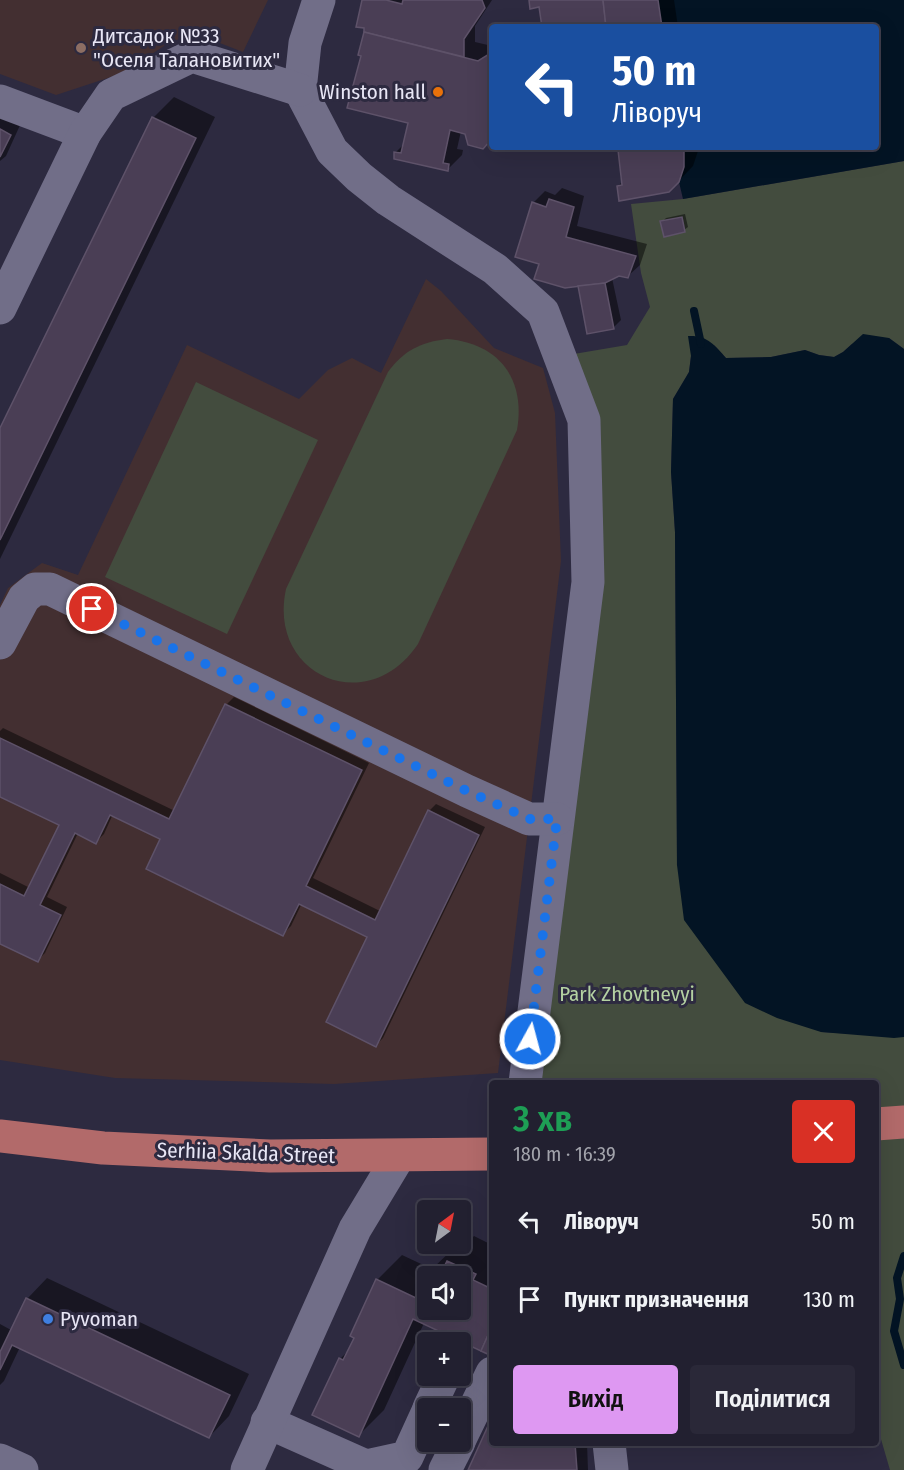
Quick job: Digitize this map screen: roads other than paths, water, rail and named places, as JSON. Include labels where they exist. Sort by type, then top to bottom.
[{"type":"main road","points":[[879,1124],[904,1122]]},
{"type":"main road","name":"Serhiia Skalda Street","points":[[0,1136],[103,1148],[270,1156],[489,1154]]},
{"type":"street","points":[[319,0],[305,43],[300,90],[332,151],[388,200],[495,269],[543,312],[584,420],[588,582],[525,1080]]},
{"type":"street","points":[[0,308],[85,133],[111,95],[192,56],[300,90]]},
{"type":"street","points":[[0,101],[85,133]]},
{"type":"street","points":[[0,643],[24,598],[35,589],[50,589],[467,791],[530,819],[557,819]]},
{"type":"street","points":[[247,1470],[355,1229],[399,1156]]},
{"type":"street","points":[[471,1417],[489,1379]]},
{"type":"street","points":[[267,1422],[366,1467],[407,1457],[417,1435]]},
{"type":"street","points":[[609,1446],[612,1470]]},
{"type":"street","points":[[446,1470],[454,1452]]},
{"type":"street","points":[[0,1460],[22,1470]]},
{"type":"water","points":[[658,0],[904,0],[904,161],[683,199],[679,182],[684,167],[684,150],[879,150],[879,24],[662,24]]},
{"type":"water","points":[[863,334],[889,338],[904,349],[904,1037],[894,1038],[821,1032],[777,1018],[745,1003],[684,920],[677,865],[675,532],[671,472],[673,399],[689,372],[691,356],[688,336],[705,339],[726,358],[771,357],[805,350],[834,357]]},
{"type":"waterway","points":[[694,311],[701,344]]},
{"type":"waterway","points":[[904,1256],[897,1278],[900,1299],[894,1331],[904,1365]]},
{"type":"place","name":"Дитсадок №33 \"Оселя Талановитих\"","points":[[81,48]]},
{"type":"place","name":"Winston hall","points":[[438,92]]},
{"type":"place","name":"Pyvoman","points":[[48,1319]]},
{"type":"park label","name":"Park Zhovtnevyi","points":[[627,994]]}]
